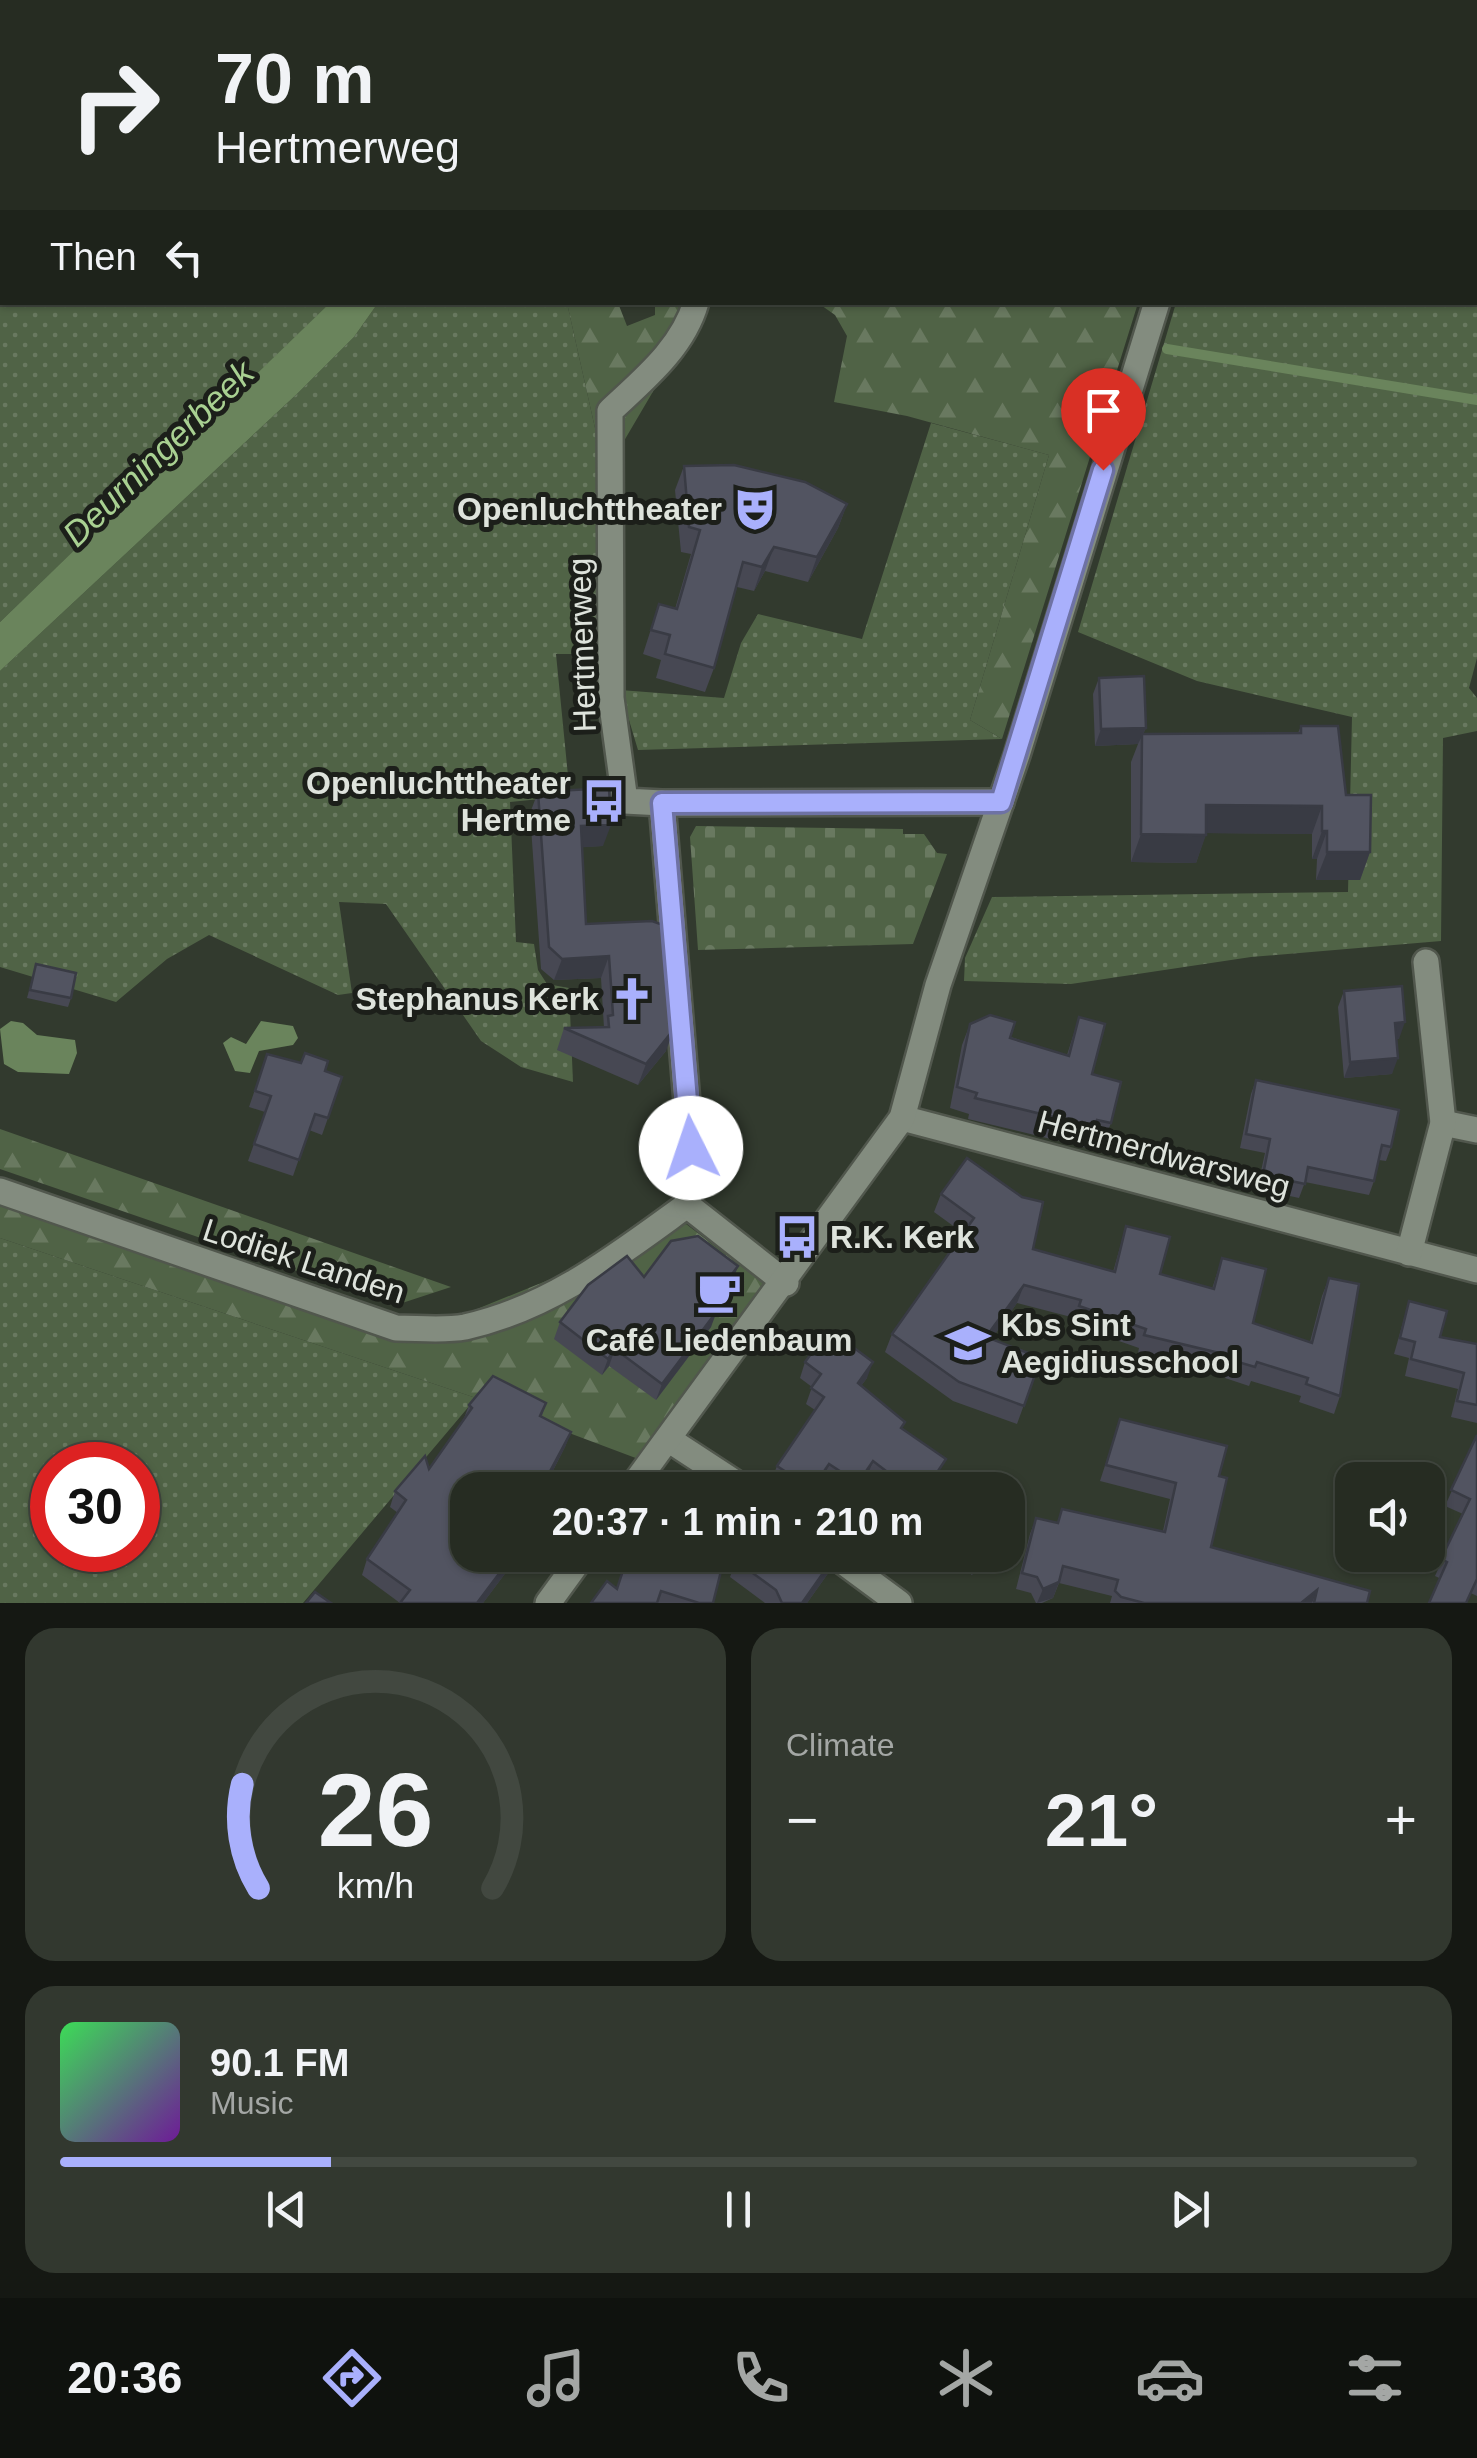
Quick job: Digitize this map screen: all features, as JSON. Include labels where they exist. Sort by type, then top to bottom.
[{"type":"street","name":"Hertmerweg","points":[[695,305],[692,319],[669,353],[610,411],[611,698],[625,800],[1001,802]]},
{"type":"street","points":[[643,1472],[786,1283],[902,1118],[938,985],[1001,802],[1156,305]]},
{"type":"street","points":[[662,803],[693,1174],[687,1205],[786,1283]]},
{"type":"street","points":[[1409,1253],[1442,1122],[1426,962]]},
{"type":"street","name":"Hertmerdwarsweg","points":[[902,1118],[1477,1270]]},
{"type":"street","points":[[1442,1122],[1477,1130]]},
{"type":"street","name":"Lodiek Landen","points":[[0,1190],[396,1328],[463,1327],[523,1307],[584,1280],[687,1205]]},
{"type":"street","points":[[668,1439],[718,1472]]},
{"type":"street","points":[[548,1603],[571,1572]]},
{"type":"street","points":[[857,1572],[899,1603]]},
{"type":"green space","points":[[0,305],[329,305],[0,622]]},
{"type":"green space","points":[[377,305],[567,305],[599,446],[598,654],[556,654],[570,796],[510,802],[516,942],[534,944],[538,970],[547,984],[569,988],[573,1082],[521,1067],[481,1041],[386,904],[339,902],[352,993],[338,995],[209,935],[167,959],[116,1002],[0,967],[0,671],[354,337]]},
{"type":"green space","points":[[567,305],[619,305],[627,326],[655,315],[655,305],[704,305],[621,446],[599,446]]},
{"type":"green space","points":[[821,305],[1137,305],[1002,739],[970,720],[1049,455],[907,416],[834,402],[847,336],[835,315]]},
{"type":"green space","points":[[1175,305],[1477,305],[1477,658],[1469,688],[1477,698],[1477,731],[1443,738],[1441,941],[1251,957],[1071,984],[964,981],[965,958],[992,897],[1348,892],[1352,717],[1197,681],[1078,632]]},
{"type":"green space","points":[[931,423],[1049,455],[970,720],[1002,739],[638,750],[620,690],[724,698],[741,643],[758,614],[862,639]]},
{"type":"green space","points":[[696,826],[903,829],[903,834],[924,834],[937,853],[947,854],[913,944],[698,950],[690,837]]},
{"type":"green space","points":[[0,1129],[451,1287],[396,1305],[0,1169]]},
{"type":"green space","points":[[0,1204],[396,1342],[686,1224],[770,1288],[641,1460],[476,1398],[0,1238]]},
{"type":"green space","points":[[0,1238],[476,1398],[303,1603],[0,1603]]},
{"type":"shaded area","points":[[328,305],[377,305],[354,337],[298,393],[0,671],[0,622]]},
{"type":"shaded area","points":[[11,1021],[23,1023],[37,1035],[75,1040],[77,1053],[69,1074],[18,1072],[4,1064],[0,1029]]},
{"type":"shaded area","points":[[261,1021],[293,1026],[298,1038],[293,1045],[259,1051],[250,1073],[235,1071],[223,1043],[231,1037],[246,1044]]},
{"type":"building","points":[[734,465],[805,482],[847,504],[817,557],[774,547],[762,567],[743,562],[714,668],[665,654],[670,635],[651,630],[659,604],[677,609],[700,530],[689,527],[684,466]]},
{"type":"building","points":[[1144,676],[1146,728],[1101,729],[1099,678]]},
{"type":"building","points":[[1301,726],[1338,726],[1346,795],[1371,795],[1370,852],[1327,852],[1322,806],[1206,805],[1206,835],[1141,834],[1142,734],[1301,733]]},
{"type":"building","points":[[609,788],[611,825],[581,826],[586,924],[652,921],[666,926],[674,1029],[646,1064],[564,1028],[609,1027],[608,1016],[613,1015],[609,956],[562,959],[549,947],[538,792]]},
{"type":"building","points":[[36,964],[76,973],[71,998],[30,990]]},
{"type":"building","points":[[1402,986],[1405,1022],[1395,1023],[1398,1058],[1350,1062],[1344,991]]},
{"type":"building","points":[[990,1015],[1015,1022],[1010,1038],[1069,1056],[1079,1017],[1105,1024],[1092,1074],[1121,1082],[1111,1123],[1097,1120],[1095,1127],[975,1098],[977,1093],[957,1087],[970,1024]]},
{"type":"building","points":[[305,1053],[328,1061],[325,1071],[342,1077],[328,1118],[315,1114],[299,1160],[254,1144],[271,1096],[255,1091],[267,1054],[301,1063]]},
{"type":"building","points":[[1256,1080],[1399,1110],[1391,1147],[1382,1145],[1374,1181],[1308,1167],[1305,1184],[1263,1175],[1270,1139],[1246,1134]]},
{"type":"building","points":[[967,1158],[1022,1197],[1043,1202],[1033,1249],[1115,1272],[1126,1226],[1170,1237],[1160,1274],[1214,1289],[1222,1258],[1266,1269],[1253,1323],[1312,1343],[1329,1278],[1359,1284],[1340,1396],[1306,1384],[1308,1378],[1257,1362],[1255,1367],[1231,1360],[1232,1356],[1144,1335],[1146,1329],[1079,1306],[1081,1300],[1024,1285],[986,1337],[1041,1358],[1024,1406],[959,1382],[892,1334],[974,1218],[941,1194]]},
{"type":"building","points":[[698,1236],[738,1266],[709,1305],[717,1311],[662,1384],[615,1349],[608,1359],[560,1322],[588,1285],[627,1256],[644,1277],[671,1241]]},
{"type":"building","points":[[1409,1301],[1447,1311],[1440,1337],[1477,1344],[1477,1405],[1457,1401],[1464,1373],[1411,1359],[1415,1342],[1400,1338]]},
{"type":"building","points":[[838,1336],[873,1362],[858,1383],[905,1422],[901,1428],[946,1459],[937,1472],[887,1472],[873,1461],[866,1472],[841,1472],[829,1464],[824,1472],[786,1472],[777,1466],[824,1397],[811,1388],[821,1374],[805,1362],[822,1339]]},
{"type":"building","points":[[493,1376],[546,1403],[540,1416],[571,1432],[550,1472],[450,1472],[450,1572],[500,1572],[477,1603],[400,1603],[410,1590],[367,1559],[406,1500],[395,1491],[425,1456],[429,1469],[472,1408],[469,1405]]},
{"type":"building","points":[[1120,1419],[1227,1446],[1219,1476],[1227,1478],[1211,1547],[1370,1591],[1367,1603],[1314,1603],[1317,1590],[1301,1603],[1144,1603],[1121,1597],[1115,1591],[1118,1580],[1063,1566],[1059,1582],[1043,1589],[1037,1577],[1022,1573],[1036,1518],[1058,1523],[1062,1509],[1165,1532],[1176,1483],[1106,1465]]},
{"type":"building","points":[[1477,1435],[1477,1579],[1466,1603],[1429,1603],[1445,1572],[1445,1551],[1470,1499],[1451,1490]]},
{"type":"building","points":[[622,1572],[721,1572],[713,1603],[699,1603],[661,1591],[657,1603],[591,1603],[607,1581],[617,1589]]},
{"type":"building","points":[[751,1572],[824,1572],[802,1603],[782,1603],[776,1590]]},
{"type":"building","points":[[315,1592],[331,1603],[306,1603]]},
{"type":"waterway","points":[[1167,349],[1477,400]]},
{"type":"place","name":"Openluchttheater","points":[[755,509]]},
{"type":"place","name":"Openluchttheater Hertme","points":[[604,801]]},
{"type":"place","name":"Stephanus Kerk","points":[[632,999]]},
{"type":"place","name":"R.K. Kerk","points":[[797,1237]]},
{"type":"place","name":"Café Liedenbaum","points":[[719,1292]]},
{"type":"place","name":"Kbs Sint Aegidiusschool","points":[[968,1343]]},
{"type":"route","points":[[691,1148],[662,803],[1001,802],[1103,470]]},
{"type":"water label","name":"Deurningerbeek","points":[[158,453]]}]
